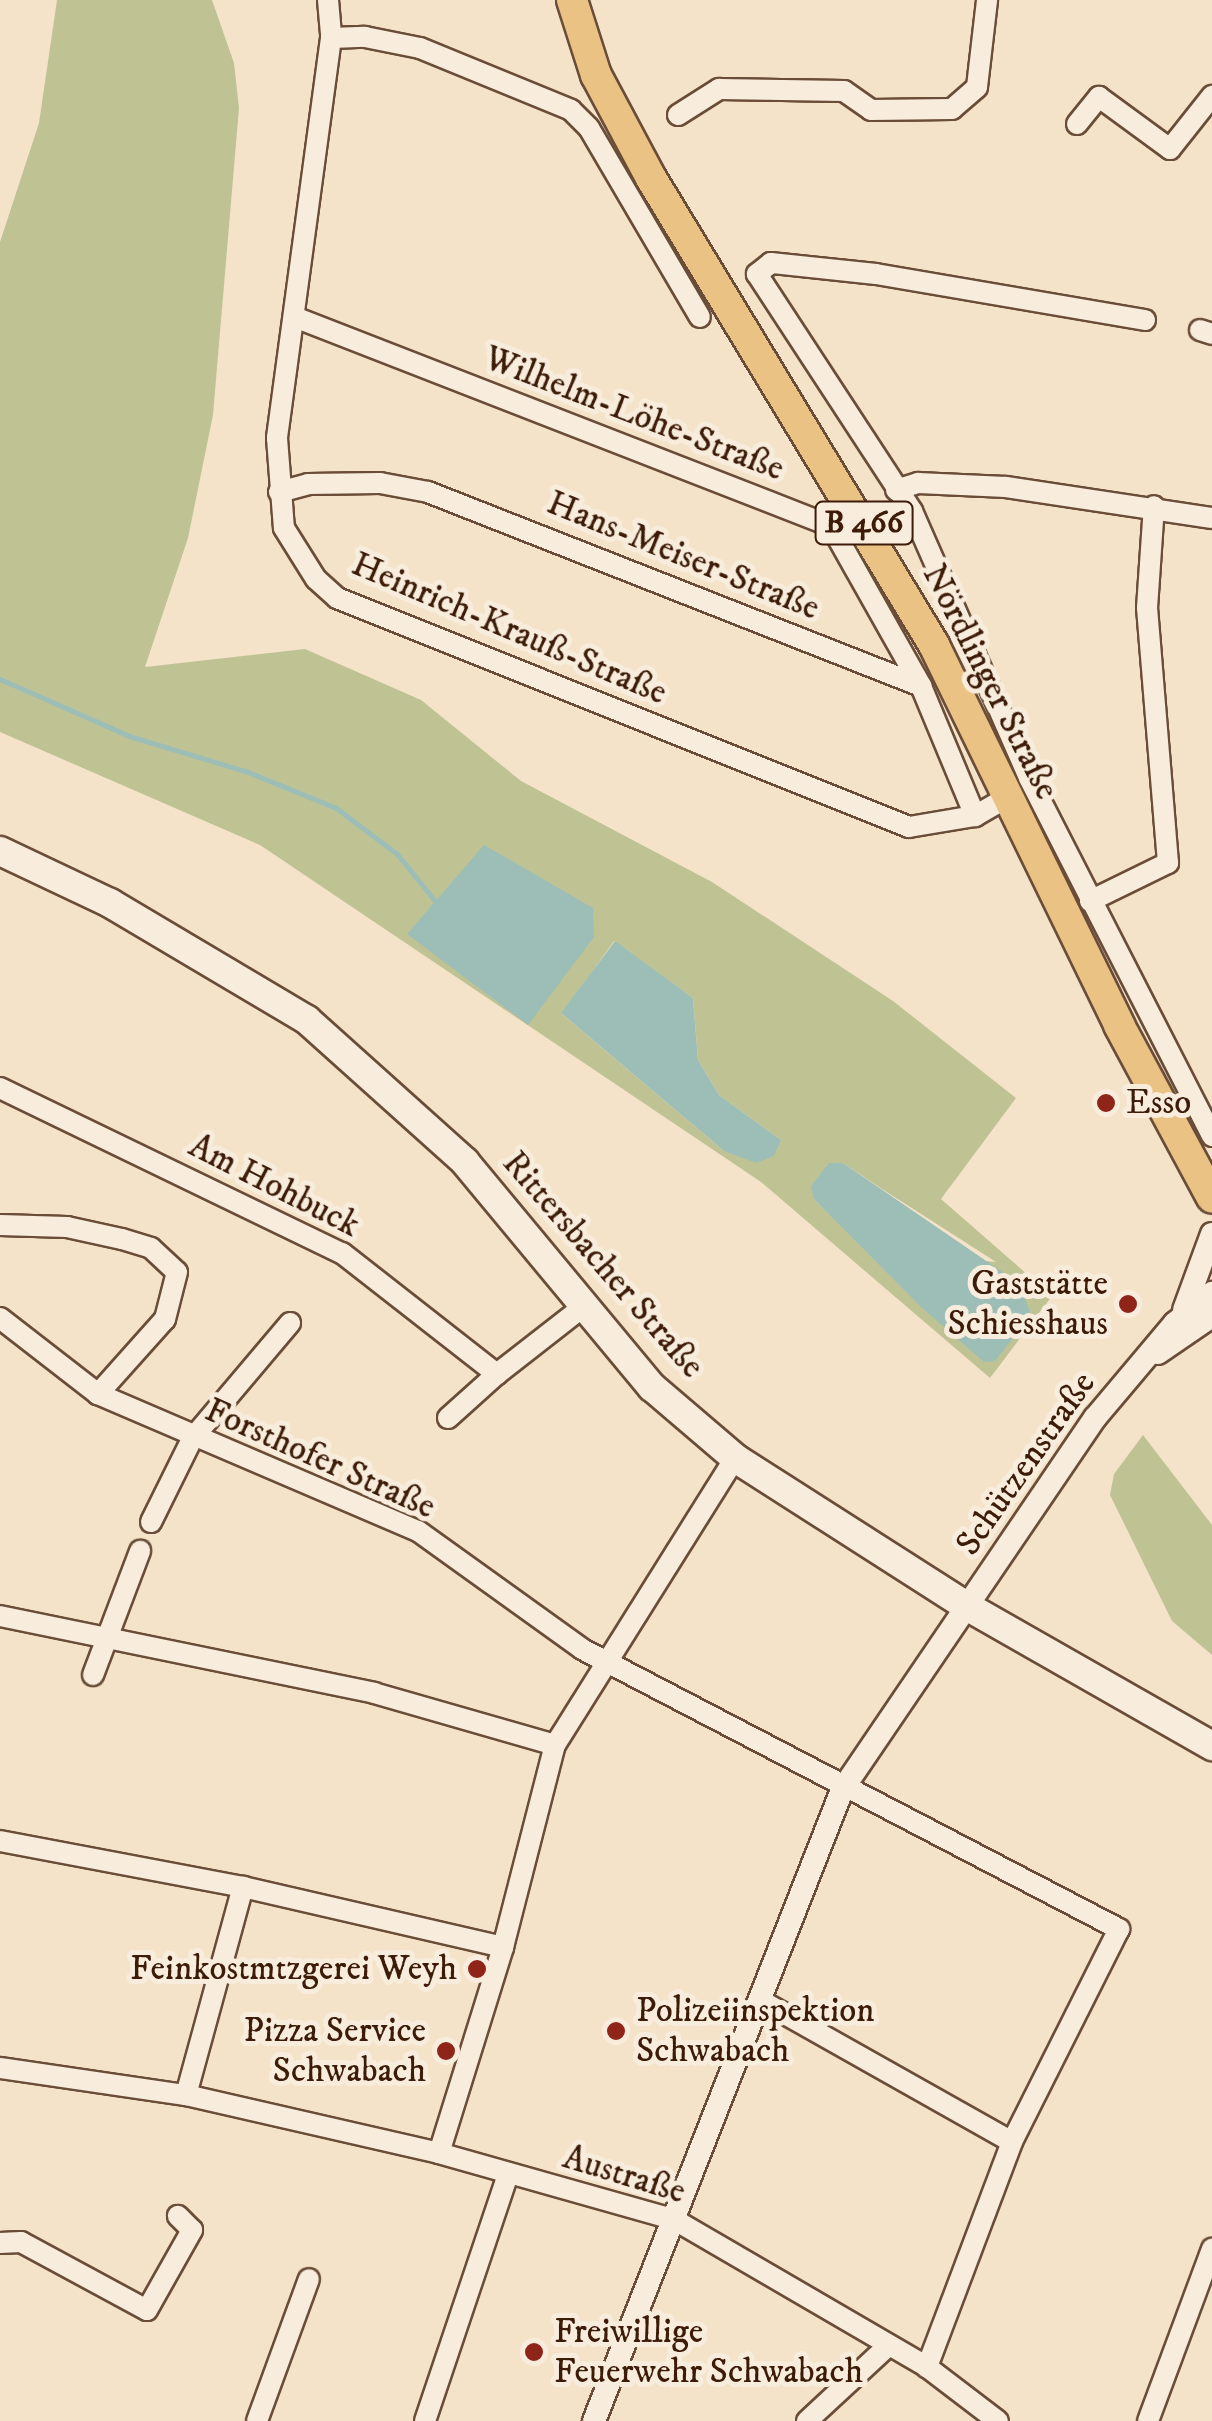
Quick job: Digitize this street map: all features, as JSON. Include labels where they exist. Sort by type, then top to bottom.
[{"type":"main road","name":"Nördlinger Straße","points":[[572,0],[596,76],[651,178],[867,528],[1212,1198]]},
{"type":"main road","name":"Rittersbacher Straße","points":[[0,851],[110,903],[307,1020],[465,1162],[652,1387],[734,1458],[970,1608],[1212,1746]]},
{"type":"street","name":"Heinrich-Krauß-Straße","points":[[328,0],[331,38],[297,318],[277,438],[284,528],[300,556],[337,598],[910,827],[976,816],[1008,797]]},
{"type":"street","points":[[678,115],[719,89],[844,91],[871,110],[952,109],[977,86],[988,0]]},
{"type":"street","points":[[331,38],[365,36],[420,48],[570,110],[589,128],[700,317]]},
{"type":"street","points":[[1077,124],[1099,97],[1170,149],[1212,96]]},
{"type":"street","name":"Nördlinger Straße","points":[[1145,320],[876,274],[772,263],[756,274],[912,511],[1090,901],[1212,1136]]},
{"type":"street","name":"Wilhelm-Löhe-Straße","points":[[297,318],[831,526],[921,686]]},
{"type":"street","name":"Hans-Meiser-Straße","points":[[279,492],[308,484],[380,483],[428,492],[921,686]]},
{"type":"street","points":[[896,490],[918,483],[1006,487],[1154,506],[1212,518]]},
{"type":"street","points":[[1090,901],[1168,864],[1147,608],[1154,506]]},
{"type":"street","points":[[921,686],[976,816]]},
{"type":"street","name":"Am Hohbuck","points":[[0,1088],[342,1253],[497,1374]]},
{"type":"street","points":[[0,1224],[67,1227],[122,1239],[150,1248],[177,1272],[165,1319],[98,1394]]},
{"type":"street","name":"Schützenstraße","points":[[594,2421],[842,1790],[970,1608],[1095,1418],[1175,1322],[1204,1270],[1212,1234]]},
{"type":"street","name":"Schützenstraße","points":[[1175,1322],[1212,1293]]},
{"type":"street","points":[[448,1418],[584,1306]]},
{"type":"street","name":"Schützenstraße","points":[[1143,1363],[1212,1316]]},
{"type":"street","name":"Forsthofer Straße","points":[[0,1318],[98,1394],[192,1439],[418,1531],[540,1622],[609,1662],[842,1790],[1119,1929],[1012,2142]]},
{"type":"street","points":[[151,1522],[192,1439],[290,1324]]},
{"type":"street","points":[[439,2153],[503,1948],[555,1745],[734,1458]]},
{"type":"street","points":[[93,1675],[140,1551]]},
{"type":"street","points":[[0,1616],[374,1693],[555,1745]]},
{"type":"street","points":[[0,1841],[243,1887],[503,1948]]},
{"type":"street","points":[[186,2095],[243,1887]]},
{"type":"street","points":[[760,2000],[1012,2142],[927,2367]]},
{"type":"street","name":"Austraße","points":[[0,2068],[186,2095],[439,2153],[673,2220],[927,2367],[998,2421]]},
{"type":"street","points":[[425,2421],[508,2174]]},
{"type":"street","points":[[0,2243],[20,2242],[147,2310],[192,2230],[178,2216]]},
{"type":"street","points":[[1148,2421],[1212,2249]]},
{"type":"street","points":[[257,2421],[309,2279]]},
{"type":"street","points":[[808,2421],[887,2347]]},
{"type":"green space","points":[[57,0],[212,0],[234,63],[239,108],[213,415],[188,538],[145,667],[305,649],[421,700],[521,781],[712,882],[893,1001],[1016,1098],[941,1199],[1052,1296],[990,1378],[761,1182],[260,845],[0,732],[0,242],[39,123]],"holes":[[[614,941],[693,998],[698,1060],[719,1095],[781,1140],[724,1151],[562,1014]],[[843,1163],[882,1189],[996,1262],[867,1250],[814,1199]]]},
{"type":"green space","points":[[1143,1435],[1212,1525],[1212,1655],[1172,1621],[1110,1495],[1114,1474]]},
{"type":"water","points":[[484,845],[593,908],[594,937],[528,1025],[407,934]]},
{"type":"water","points":[[615,941],[693,998],[698,1060],[719,1095],[781,1140],[774,1156],[756,1163],[724,1151],[561,1013]]},
{"type":"water","points":[[829,1163],[843,1163],[1020,1284],[1031,1315],[995,1361],[984,1362],[921,1307],[814,1199],[811,1186]]},
{"type":"waterway","points":[[0,679],[129,736],[248,772],[336,808],[397,854],[435,901]]},
{"type":"place","name":"Esso","points":[[1106,1103]]},
{"type":"place","name":"Gaststätte Schiesshaus","points":[[1128,1304]]},
{"type":"place","name":"Feinkostmtzgerei Weyh","points":[[477,1969]]},
{"type":"place","name":"Polizeiinspektion Schwabach","points":[[616,2031]]},
{"type":"place","name":"Pizza Service Schwabach","points":[[446,2051]]},
{"type":"place","name":"Freiwillige Feuerwehr Schwabach","points":[[534,2352]]}]
